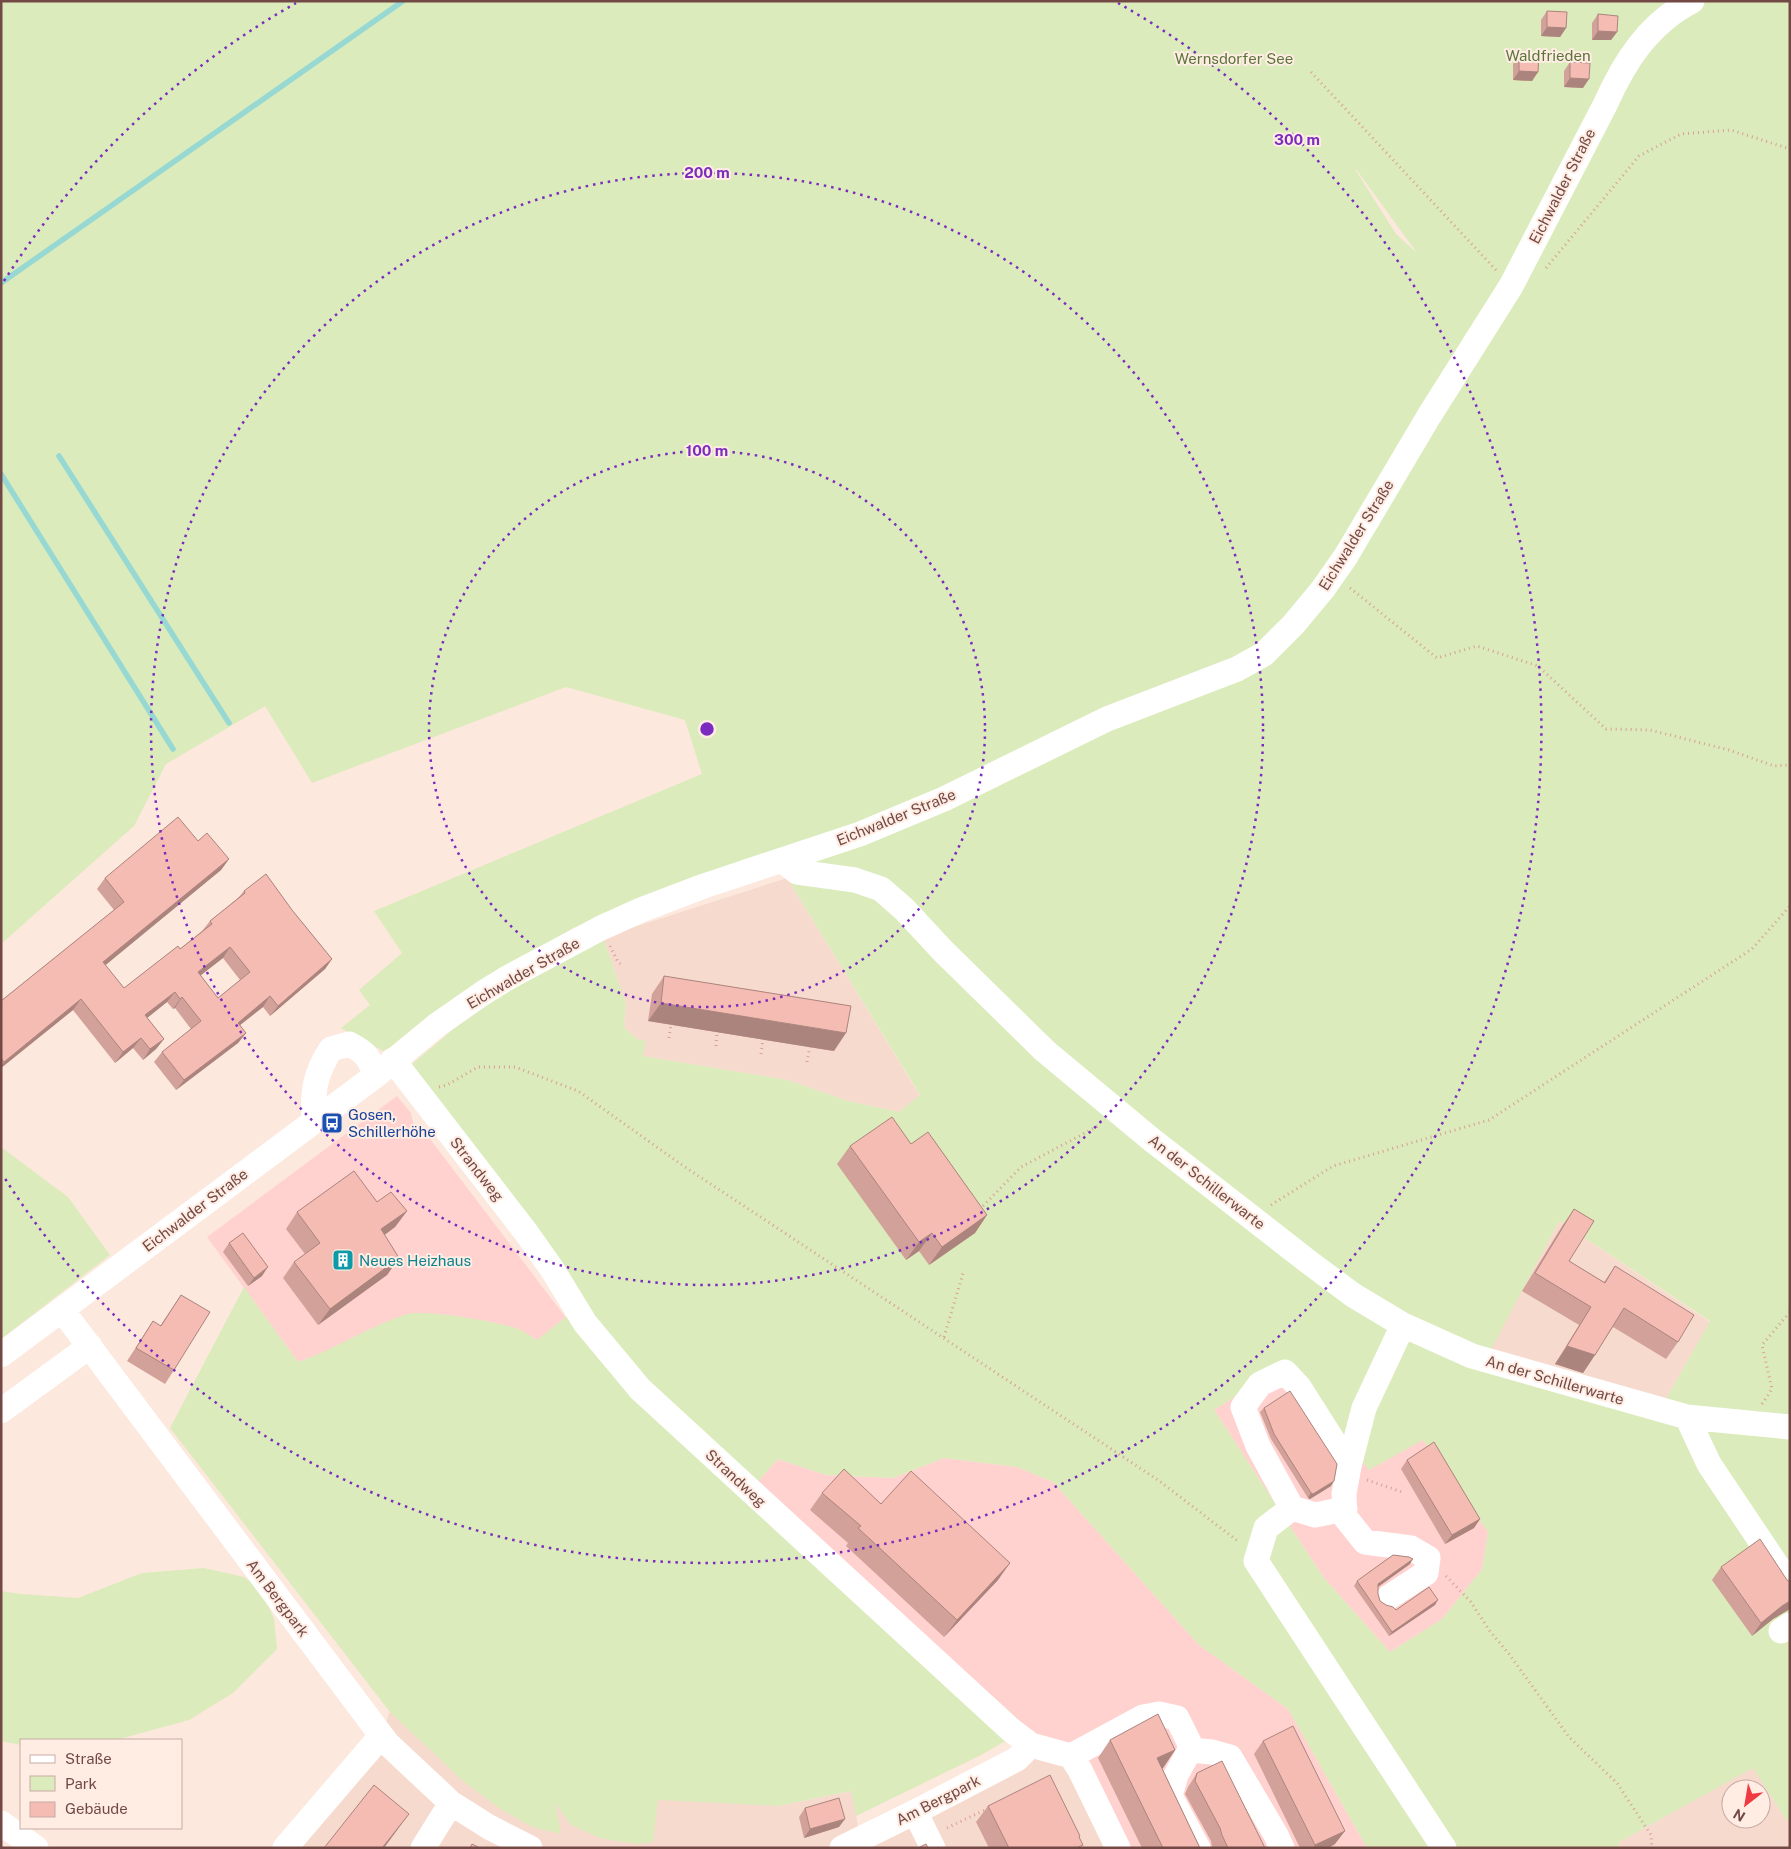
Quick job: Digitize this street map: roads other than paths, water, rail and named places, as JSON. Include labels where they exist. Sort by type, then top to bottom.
[{"type":"street","name":"Eichwalder Straße","points":[[1,1355],[314,1121],[437,1025],[483,993],[601,928],[641,910],[704,886],[860,834],[944,799],[1107,719],[1237,669],[1264,654],[1292,625],[1346,556],[1429,416],[1511,286],[1605,105],[1618,76],[1639,47],[1662,22],[1679,8],[1692,1]]},
{"type":"street","name":"An der Schillerwarte","points":[[783,861],[797,872],[855,880],[882,889],[904,909],[942,951],[1045,1051],[1252,1218],[1353,1295],[1403,1325],[1472,1356],[1687,1417],[1748,1422],[1790,1428]]},
{"type":"street","name":"Strandweg","points":[[314,1121],[313,1101],[320,1064],[331,1049],[349,1044],[364,1052],[372,1064],[384,1068],[417,1092],[536,1246],[585,1324],[640,1390],[1011,1730],[1031,1745],[1072,1756]]},
{"type":"street","name":"Am Bergpark","points":[[62,1310],[387,1743],[451,1802],[489,1828],[530,1848]]},
{"type":"street","points":[[1389,1597],[1426,1573],[1428,1558],[1411,1548],[1365,1542],[1346,1517],[1344,1494],[1348,1470],[1364,1408],[1403,1325]]},
{"type":"street","points":[[1,1411],[90,1346]]},
{"type":"street","points":[[1345,1509],[1315,1515],[1292,1508],[1258,1446],[1243,1407],[1260,1384],[1286,1372],[1299,1387],[1348,1470]]},
{"type":"street","points":[[1687,1417],[1709,1464],[1790,1585]]},
{"type":"street","points":[[1292,1508],[1266,1528],[1256,1561],[1444,1848]]},
{"type":"street","points":[[1118,1848],[1072,1756],[1143,1717],[1159,1714],[1177,1718],[1189,1742],[1190,1750],[1176,1775],[1170,1796],[1198,1848]]},
{"type":"street","points":[[286,1848],[381,1736]]},
{"type":"street","name":"Am Bergpark","points":[[842,1848],[1017,1759],[1031,1745]]},
{"type":"street","points":[[1190,1750],[1212,1752],[1230,1757],[1276,1834],[1282,1848]]},
{"type":"street","points":[[423,1848],[451,1802]]},
{"type":"street","points":[[915,1812],[931,1843]]},
{"type":"street","points":[[1,1823],[36,1848]]},
{"type":"waterway","points":[[1,283],[403,1]]},
{"type":"waterway","points":[[59,456],[229,723]]},
{"type":"waterway","points":[[1,474],[173,749]]},
{"type":"place","name":"Gosen, Schillerhöhe","points":[[332,1123]]},
{"type":"place","name":"Neues Heizhaus","points":[[343,1260]]},
{"type":"park label","name":"Waldfrieden","points":[[1548,55]]},
{"type":"park label","name":"Wernsdorfer See","points":[[1234,58]]}]
